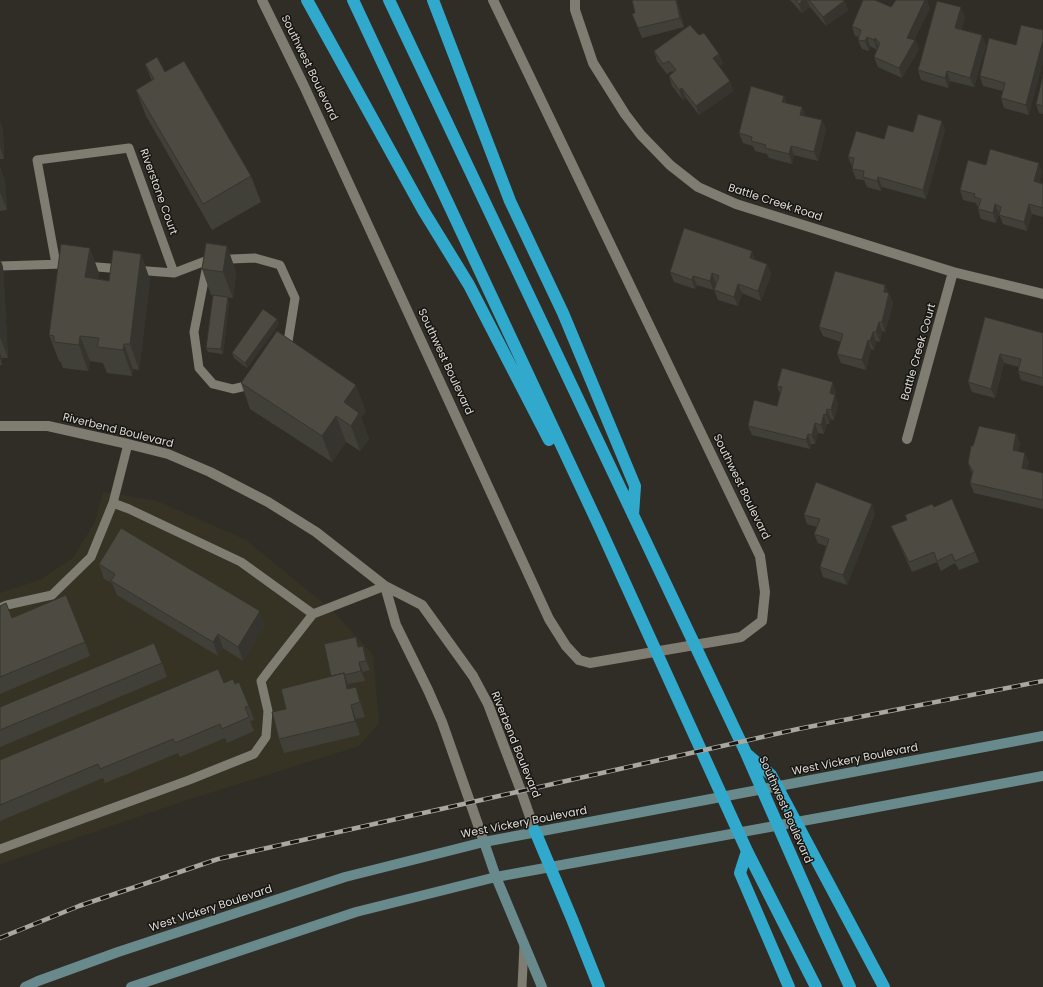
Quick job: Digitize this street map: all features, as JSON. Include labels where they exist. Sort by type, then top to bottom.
[{"type":"highway","points":[[306,0],[423,210],[469,285],[564,469],[588,505]]},
{"type":"highway","points":[[353,0],[600,528],[747,851],[816,987]]},
{"type":"highway","name":"Southwest Boulevard","points":[[389,0],[746,753],[850,987]]},
{"type":"highway","points":[[433,0],[510,201],[562,313],[635,486],[633,516]]},
{"type":"highway","points":[[746,753],[771,775],[884,987]]},
{"type":"highway","points":[[535,832],[598,987]]},
{"type":"highway","points":[[747,851],[740,873],[789,987]]},
{"type":"main road","name":"West Vickery Boulevard","points":[[25,987],[118,952],[345,877],[484,842],[1043,736]]},
{"type":"main road","points":[[131,987],[356,912],[496,877],[1043,776]]},
{"type":"main road","points":[[484,842],[496,877],[542,987]]},
{"type":"street","name":"Southwest Boulevard","points":[[262,0],[307,93],[549,619],[566,646],[580,660],[590,663],[741,637],[762,621],[765,592],[760,556],[493,0]]},
{"type":"street","name":"Battle Creek Road","points":[[575,0],[575,10],[593,62],[626,114],[641,135],[670,165],[698,187],[736,204],[954,272],[1043,294]]},
{"type":"street","name":"Battle Creek Court","points":[[907,439],[954,272]]},
{"type":"street","name":"Riverbend Boulevard","points":[[0,426],[48,426],[168,454],[203,469],[268,502],[316,532],[385,586],[422,605],[473,676],[488,704],[535,832]]},
{"type":"street","points":[[385,586],[396,625],[442,722],[484,842]]},
{"type":"lane","name":"Riverstone Court","points":[[56,264],[37,160],[129,148],[174,273]]},
{"type":"lane","points":[[0,266],[56,264],[174,273],[208,260],[255,258],[280,265],[295,298],[286,354],[254,384],[233,389],[213,384],[199,368],[194,332],[208,260]]},
{"type":"lane","points":[[0,608],[7,605],[52,595],[91,557],[114,503],[128,444]]},
{"type":"lane","points":[[114,503],[241,562],[313,614]]},
{"type":"lane","points":[[0,849],[254,754],[266,737],[268,711],[261,681],[313,614],[385,586]]},
{"type":"lane","points":[[522,987],[524,944]]},
{"type":"shaded area","points":[[103,492],[157,501],[246,540],[335,613],[373,655],[379,723],[359,746],[187,800],[0,864],[0,593],[40,580],[73,558],[95,522]]},
{"type":"building","points":[[632,0],[676,0],[680,18],[638,28],[632,14],[635,13]]},
{"type":"building","points":[[796,0],[803,0],[799,4]]},
{"type":"building","points":[[809,0],[844,0],[844,1],[823,17]]},
{"type":"building","points":[[863,0],[875,0],[891,7],[896,0],[925,0],[907,38],[915,40],[899,68],[874,57],[880,43],[875,38],[874,40],[867,37],[865,41],[858,40],[861,30],[852,26]]},
{"type":"building","points":[[937,1],[961,7],[955,28],[982,35],[970,78],[947,71],[945,78],[918,70]]},
{"type":"building","points":[[690,25],[699,35],[704,33],[719,54],[713,58],[730,81],[696,106],[682,88],[679,90],[669,76],[676,70],[669,61],[663,64],[654,51]]},
{"type":"building","points":[[1021,25],[1043,30],[1043,40],[1026,105],[1001,98],[1005,83],[980,76],[989,38],[1016,45]]},
{"type":"building","points":[[157,57],[165,72],[184,61],[251,176],[203,204],[136,90],[154,79],[145,64]]},
{"type":"building","points":[[1043,75],[1043,106],[1036,104]]},
{"type":"building","points":[[751,86],[784,96],[782,102],[802,107],[800,115],[822,120],[814,152],[791,146],[789,154],[765,148],[766,145],[751,141],[752,137],[739,133]]},
{"type":"building","points":[[918,114],[942,121],[923,190],[878,177],[877,181],[863,177],[864,171],[852,169],[854,158],[848,157],[856,131],[884,139],[888,125],[913,132]]},
{"type":"building","points":[[990,149],[1039,163],[1034,181],[1043,184],[1043,208],[1029,204],[1024,222],[999,215],[1001,207],[995,204],[993,213],[978,209],[981,199],[974,197],[975,194],[960,190],[968,160],[986,165]]},
{"type":"building","points":[[684,228],[752,251],[750,258],[767,264],[758,291],[738,284],[734,297],[714,290],[719,276],[712,273],[710,281],[693,276],[692,280],[670,272]]},
{"type":"building","points":[[206,243],[227,246],[223,272],[202,269]]},
{"type":"building","points":[[61,244],[90,248],[85,277],[109,281],[113,250],[141,254],[130,344],[124,344],[123,350],[97,347],[99,338],[80,336],[79,345],[54,342],[54,336],[49,335]]},
{"type":"building","points":[[835,271],[885,285],[884,292],[889,293],[882,322],[879,322],[876,332],[873,332],[870,341],[868,340],[862,360],[837,354],[843,334],[819,327]]},
{"type":"building","points":[[213,295],[228,297],[221,349],[206,348]]},
{"type":"building","points":[[263,309],[277,319],[245,363],[232,353]]},
{"type":"building","points":[[985,317],[1043,333],[1043,378],[1018,371],[1021,359],[1000,354],[991,389],[968,382]]},
{"type":"building","points":[[277,331],[356,385],[344,402],[359,413],[351,426],[336,416],[322,436],[241,383]]},
{"type":"building","points":[[782,368],[833,382],[830,393],[835,395],[831,410],[827,409],[821,425],[815,423],[812,435],[808,434],[806,440],[748,426],[754,400],[777,406],[782,387],[777,386]]},
{"type":"building","points":[[979,426],[1016,434],[1013,450],[1025,453],[1022,468],[1043,473],[1043,500],[970,483],[973,471],[968,463],[971,446],[973,446]]},
{"type":"building","points":[[816,482],[872,504],[843,575],[820,567],[829,539],[814,534],[820,519],[804,515]]},
{"type":"building","points":[[952,499],[975,552],[955,561],[952,554],[937,561],[934,552],[909,562],[891,526],[907,520],[905,515],[932,504],[934,507]]},
{"type":"building","points":[[121,528],[260,611],[238,647],[218,634],[213,642],[111,581],[115,574],[99,564]]},
{"type":"building","points":[[66,595],[85,642],[0,677],[0,606],[6,603],[12,618]]},
{"type":"building","points":[[356,637],[358,647],[363,646],[366,661],[359,662],[361,671],[331,676],[324,644]]},
{"type":"building","points":[[154,643],[162,663],[0,730],[0,707]]},
{"type":"building","points":[[218,669],[224,683],[233,679],[235,684],[239,682],[249,706],[245,707],[249,717],[222,729],[220,724],[175,743],[173,739],[100,769],[98,764],[0,805],[0,760]]},
{"type":"building","points":[[344,673],[347,689],[356,687],[360,702],[351,705],[355,721],[279,739],[272,712],[286,709],[281,689]]},
{"type":"railway","points":[[0,938],[79,906],[218,859],[798,729],[1043,681]]}]
